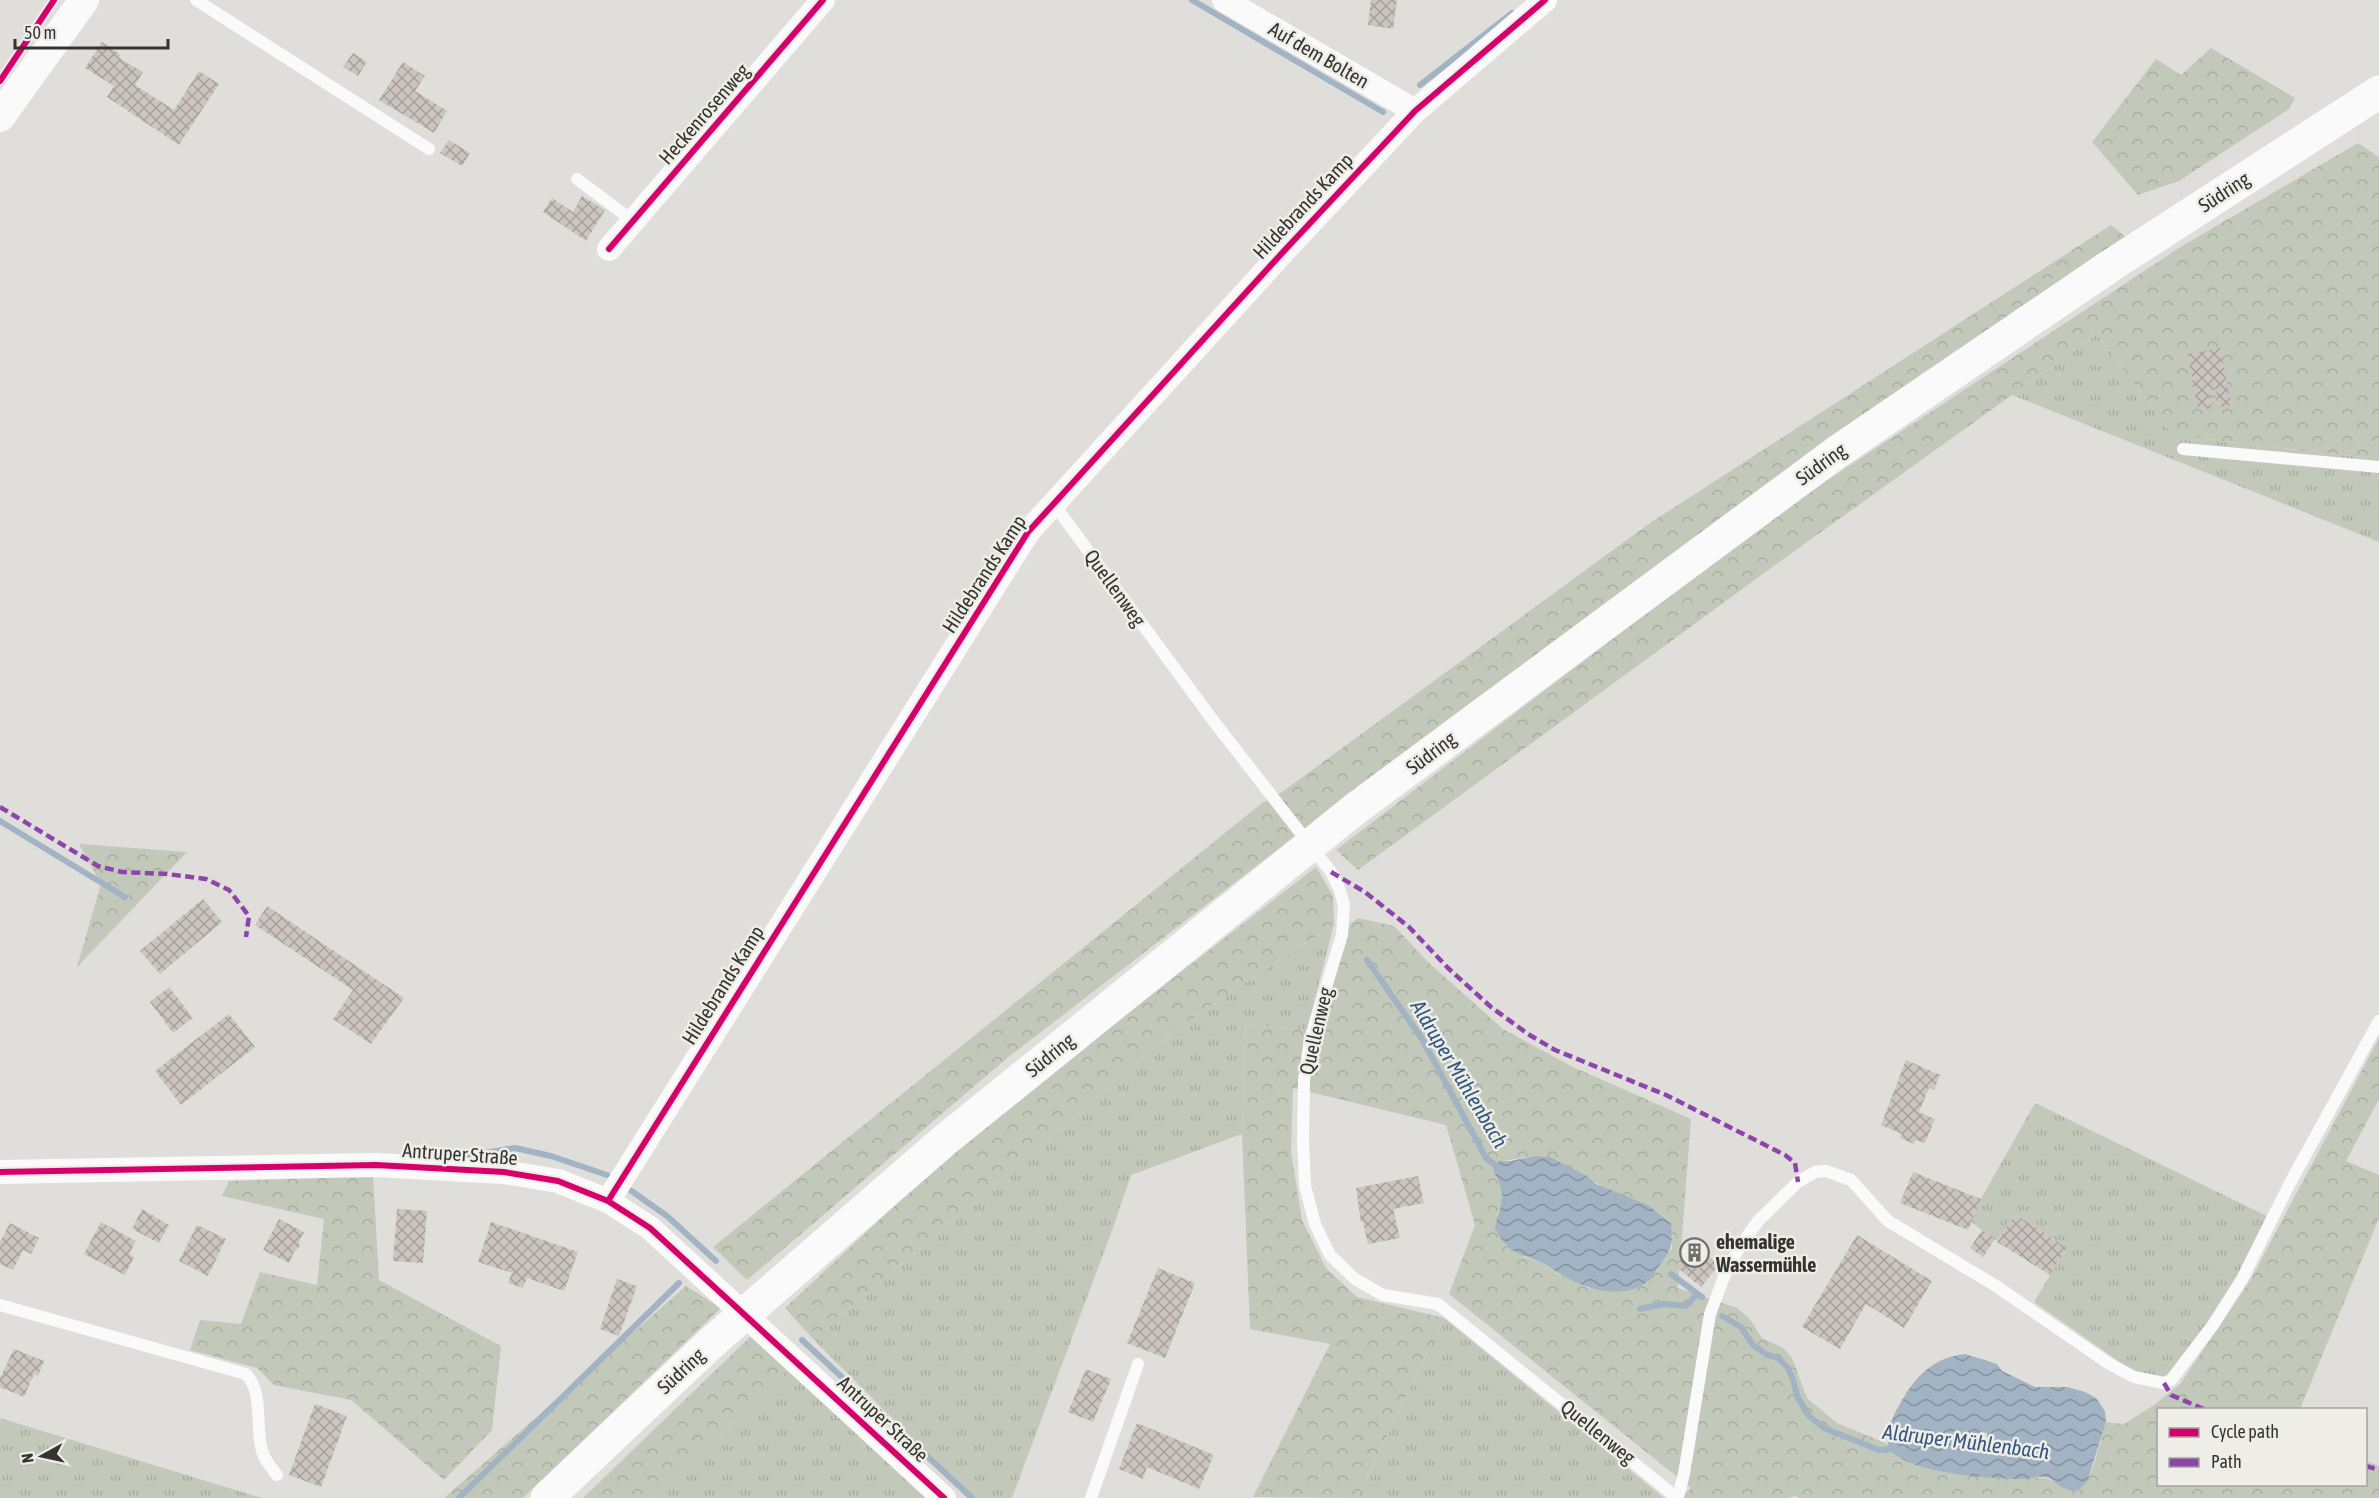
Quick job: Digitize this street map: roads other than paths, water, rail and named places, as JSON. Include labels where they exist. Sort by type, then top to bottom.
[{"type":"main road","name":"Südring","points":[[547,1498],[710,1344],[945,1140],[1355,810],[1837,452],[2110,266],[2379,92]]},
{"type":"street","points":[[0,117],[84,0]]},
{"type":"street","name":"Heckenrosenweg","points":[[609,249],[823,0]]},
{"type":"street","name":"Auf dem Bolten","points":[[1224,0],[1415,111]]},
{"type":"street","name":"Hildebrands Kamp","points":[[608,1201],[1028,532],[1415,111],[1545,0]]},
{"type":"street","name":"Antruper Straße","points":[[0,1172],[376,1165],[504,1172],[558,1180],[608,1201],[650,1228],[944,1498]]},
{"type":"lane","points":[[196,0],[429,149]]},
{"type":"lane","points":[[577,179],[633,221]]},
{"type":"lane","points":[[2183,448],[2379,467]]},
{"type":"lane","name":"Quellenweg","points":[[1053,503],[1215,723],[1331,872],[1339,888],[1344,905],[1341,935],[1310,1039],[1304,1104],[1305,1186],[1315,1224],[1330,1255],[1355,1279],[1383,1295],[1438,1304],[1678,1497]]},
{"type":"lane","points":[[1678,1497],[1684,1474],[1710,1314],[1717,1293],[1738,1250],[1758,1221],[1798,1182],[1815,1172],[1826,1171],[1851,1180],[1888,1221],[1996,1286],[2108,1364],[2134,1377],[2164,1383],[2171,1380],[2213,1325],[2242,1279],[2290,1183],[2379,1021]]},
{"type":"lane","points":[[0,1305],[246,1374],[252,1381],[255,1393],[262,1452],[277,1475]]},
{"type":"lane","points":[[1091,1498],[1138,1364]]},
{"type":"water","points":[[1534,1156],[1550,1157],[1589,1177],[1596,1184],[1648,1205],[1671,1223],[1670,1248],[1648,1282],[1624,1291],[1613,1292],[1590,1288],[1558,1273],[1545,1264],[1510,1249],[1495,1229],[1502,1194],[1493,1170],[1499,1161]]},
{"type":"water","points":[[1965,1354],[1997,1364],[2002,1371],[2035,1387],[2067,1387],[2096,1398],[2105,1411],[2106,1422],[2087,1482],[2077,1491],[2063,1488],[2044,1477],[2013,1479],[1950,1473],[1908,1462],[1894,1454],[1888,1444],[1890,1425],[1904,1397],[1929,1368]],"holes":[[[1981,1432],[1987,1433],[1986,1449],[1978,1447],[1976,1441],[1978,1436]]]},
{"type":"waterway","points":[[1192,0],[1383,112]]},
{"type":"waterway","points":[[1420,85],[1512,13]]},
{"type":"waterway","points":[[0,821],[125,897]]},
{"type":"waterway","name":"Aldruper Mühlenbach","points":[[1367,960],[1422,1039],[1486,1158],[1502,1170]]},
{"type":"waterway","points":[[438,1154],[473,1155],[515,1148],[551,1156],[607,1175]]},
{"type":"waterway","points":[[630,1190],[667,1216],[716,1261]]},
{"type":"waterway","name":"Aldruper Mühlenbach","points":[[1671,1274],[1702,1297]]},
{"type":"waterway","points":[[459,1498],[679,1283]]},
{"type":"waterway","points":[[1640,1309],[1663,1304],[1686,1306],[1697,1294]]},
{"type":"waterway","name":"Aldruper Mühlenbach","points":[[1722,1316],[1741,1327],[1753,1345],[1767,1355],[1778,1358],[1788,1368],[1798,1398],[1809,1416],[1824,1428],[1879,1450],[1897,1449]]},
{"type":"waterway","points":[[802,1340],[972,1498]]},
{"type":"place","name":"ehemalige Wassermühle","points":[[1695,1253]]}]
